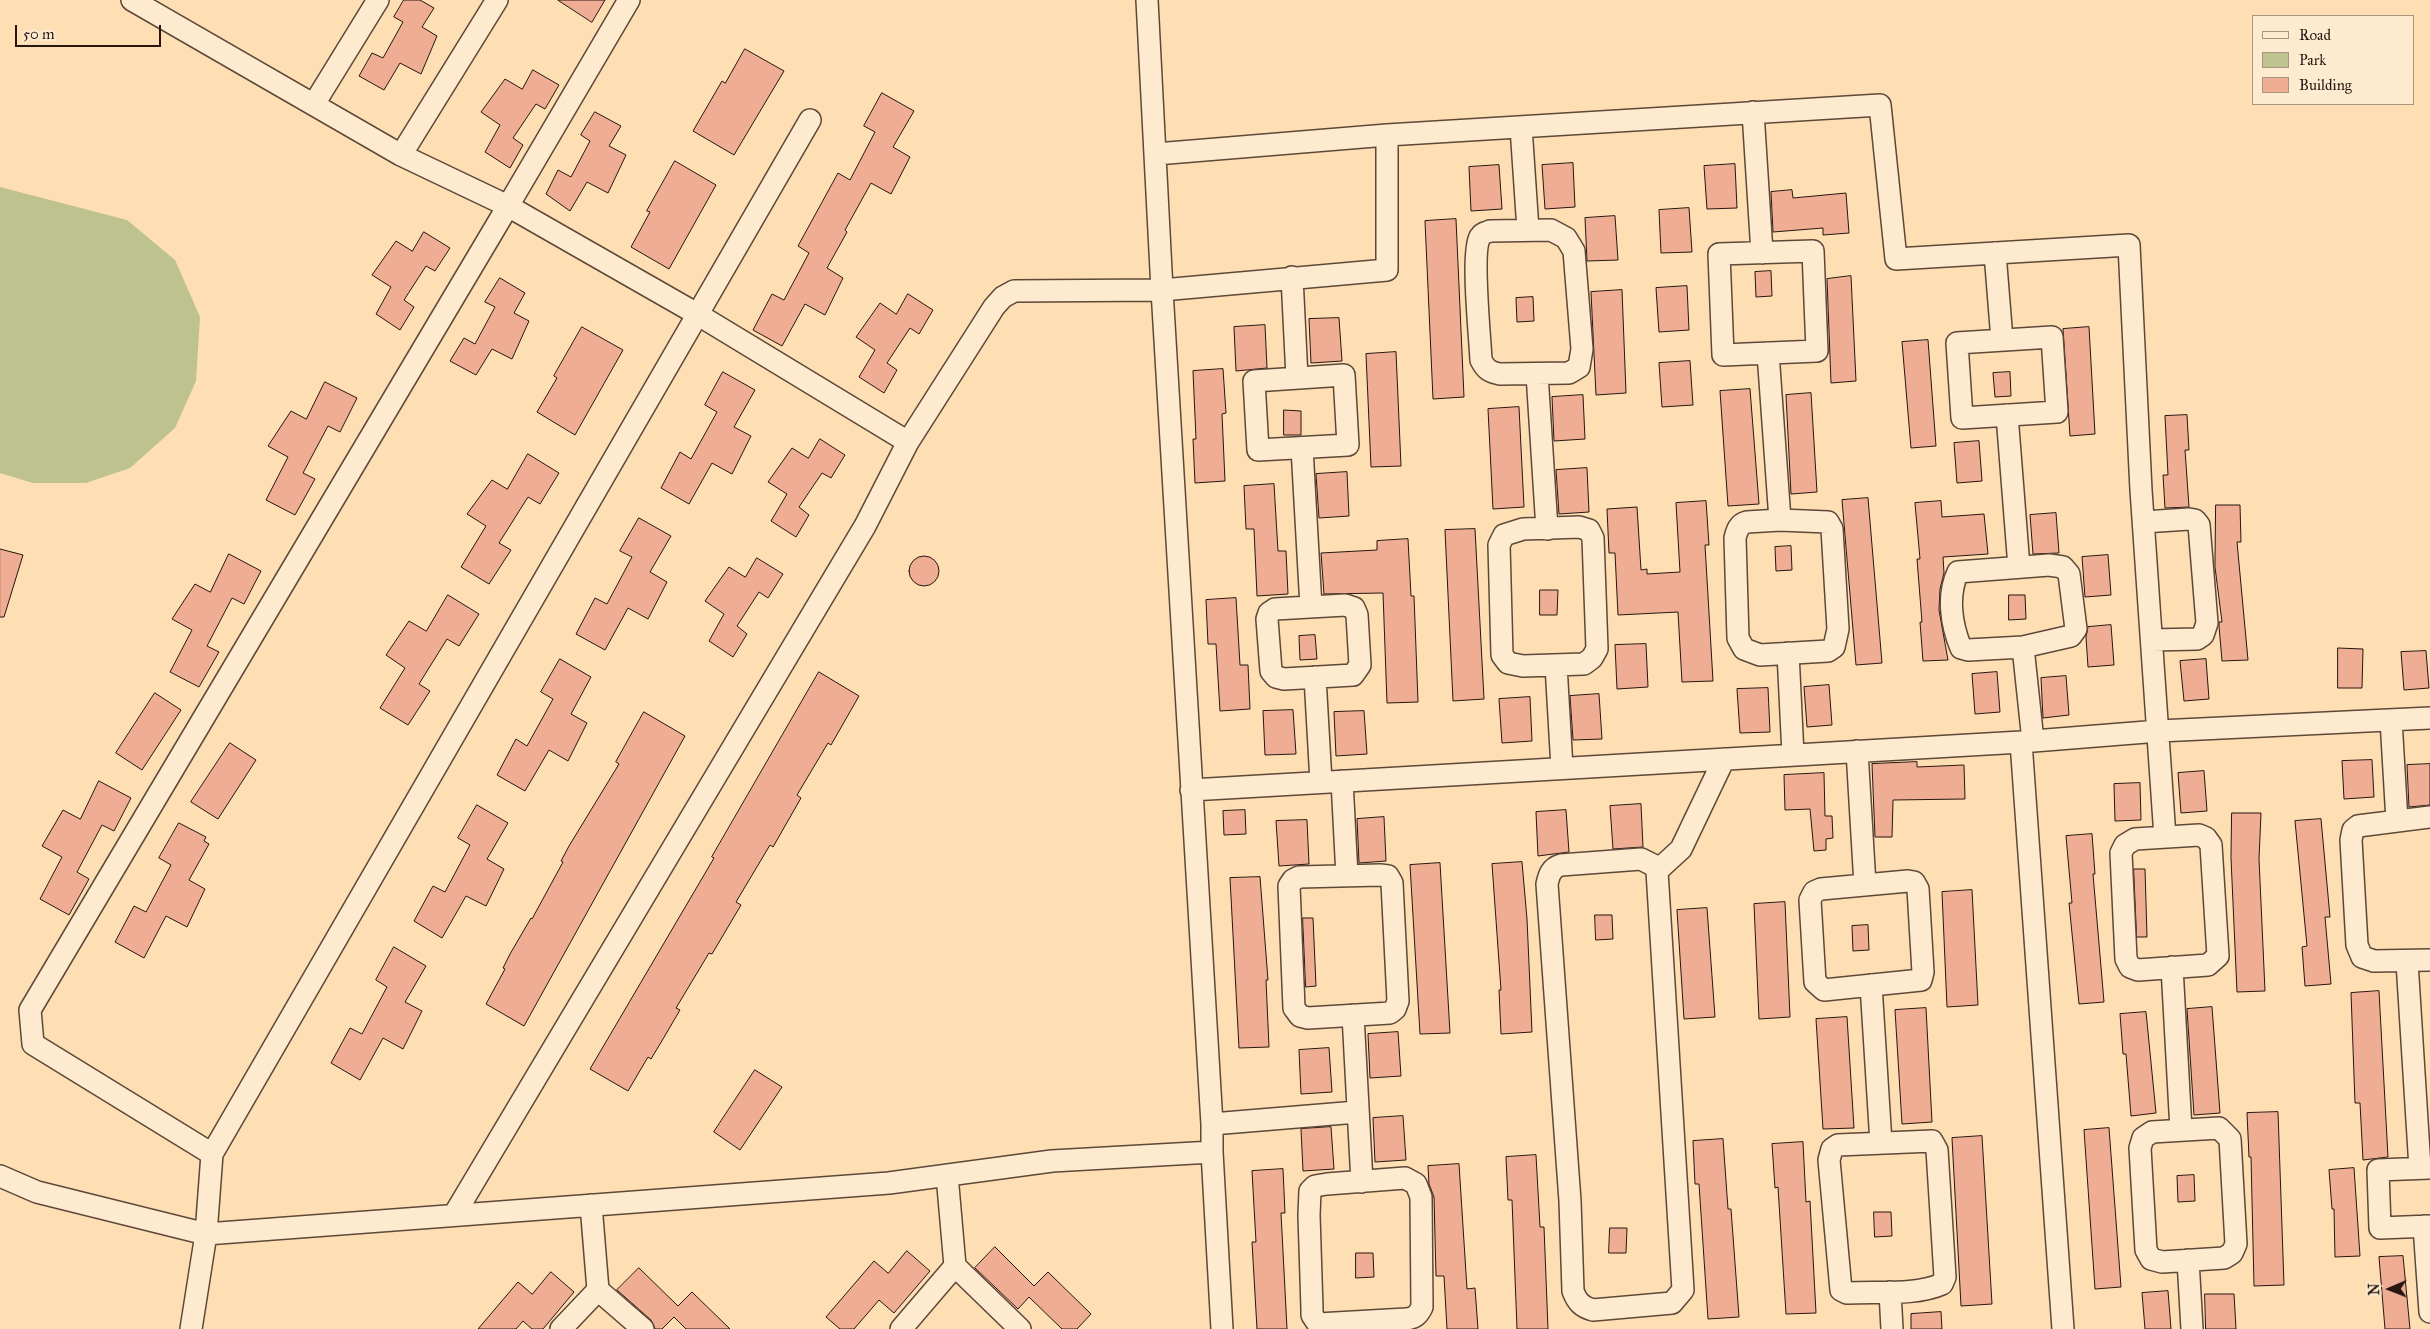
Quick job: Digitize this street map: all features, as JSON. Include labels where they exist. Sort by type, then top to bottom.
[{"type":"street","points":[[132,0],[401,155],[508,206],[697,314],[908,442]]},
{"type":"street","points":[[314,104],[378,0]]},
{"type":"street","points":[[401,155],[497,0]]},
{"type":"street","points":[[212,1154],[33,1044],[30,1010],[629,0]]},
{"type":"street","points":[[1147,0],[1162,290],[1212,1124],[1222,1329]]},
{"type":"street","points":[[1156,154],[1387,135],[1880,105],[1896,259],[2129,245],[2144,522],[2165,837]]},
{"type":"street","points":[[1753,112],[1762,253]]},
{"type":"street","points":[[191,1329],[206,1234],[212,1154],[810,120]]},
{"type":"street","points":[[1521,127],[1528,230]]},
{"type":"street","points":[[454,1215],[865,526],[908,442],[982,322],[1003,297],[1014,291],[1162,290],[1387,270],[1387,135]]},
{"type":"street","points":[[1551,230],[1566,238],[1574,251],[1581,358],[1576,371],[1537,374],[1491,372],[1485,368],[1482,360],[1477,260],[1479,238],[1483,233],[1490,231],[1551,230]]},
{"type":"street","points":[[1813,251],[1817,351],[1723,355],[1719,254],[1762,253],[1813,251]]},
{"type":"street","points":[[1995,253],[2002,340]]},
{"type":"street","points":[[1292,277],[1297,378]]},
{"type":"street","points":[[2052,337],[2057,412],[1962,418],[1957,343],[2002,340],[2052,337]]},
{"type":"street","points":[[1768,354],[1780,520]]},
{"type":"street","points":[[1537,374],[1547,528]]},
{"type":"street","points":[[1344,375],[1348,445],[1302,448],[1258,450],[1254,380],[1344,375]]},
{"type":"street","points":[[2008,415],[2019,567]]},
{"type":"street","points":[[1302,448],[1311,607]]},
{"type":"street","points":[[2144,522],[2189,518],[2199,525],[2208,623],[2204,635],[2197,639],[2152,640]]},
{"type":"street","points":[[1780,520],[1828,522],[1834,536],[1838,629],[1834,647],[1828,651],[1760,655],[1744,649],[1738,638],[1735,538],[1737,528],[1742,523],[1747,522],[1780,520]]},
{"type":"street","points":[[1580,527],[1589,530],[1593,538],[1597,649],[1592,658],[1584,664],[1556,665],[1523,666],[1508,663],[1502,655],[1499,546],[1504,535],[1523,529],[1580,527]]},
{"type":"street","points":[[2048,565],[2064,566],[2069,574],[2076,629],[2071,636],[2024,647],[1968,650],[1961,648],[1953,623],[1951,593],[1958,572],[2048,565]]},
{"type":"street","points":[[1345,605],[1354,608],[1358,623],[1360,665],[1358,671],[1353,675],[1315,677],[1284,679],[1276,677],[1271,671],[1267,619],[1270,613],[1275,609],[1345,605]]},
{"type":"street","points":[[2024,647],[2027,741],[2062,1329]]},
{"type":"street","points":[[1788,653],[1793,755]]},
{"type":"street","points":[[1556,665],[1562,768]]},
{"type":"street","points":[[1315,677],[1346,876]]},
{"type":"street","points":[[1191,790],[2027,741],[2159,731],[2430,718]]},
{"type":"street","points":[[2391,720],[2397,821]]},
{"type":"street","points":[[1857,751],[1865,885]]},
{"type":"street","points":[[1657,871],[1653,865],[1641,859],[1561,865],[1554,867],[1549,874],[1547,884],[1570,1201],[1573,1291],[1576,1300],[1585,1308],[1594,1310],[1672,1303],[1683,1290],[1657,871],[1680,849],[1724,759]]},
{"type":"street","points":[[2430,817],[2358,826],[2351,834],[2357,945],[2362,957],[2368,960],[2407,962],[2430,960]]},
{"type":"street","points":[[2200,835],[2206,838],[2211,845],[2218,956],[2208,965],[2138,970],[2130,967],[2126,959],[2121,852],[2125,845],[2135,839],[2165,837],[2200,835]]},
{"type":"street","points":[[1380,874],[1388,876],[1392,883],[1398,1001],[1395,1009],[1390,1013],[1308,1018],[1300,1016],[1294,1008],[1289,886],[1293,880],[1299,877],[1346,876],[1380,874]]},
{"type":"street","points":[[1914,882],[1918,889],[1922,963],[1921,980],[1824,990],[1816,982],[1810,900],[1814,892],[1821,889],[1865,885],[1914,882]]},
{"type":"street","points":[[2407,962],[2425,1168],[2378,1170],[2380,1228],[2427,1226],[2430,1312]]},
{"type":"street","points":[[2172,968],[2181,1130]]},
{"type":"street","points":[[1871,985],[1881,1143]]},
{"type":"street","points":[[1353,1015],[1362,1182]]},
{"type":"street","points":[[1212,1124],[1357,1112]]},
{"type":"street","points":[[2219,1128],[2227,1134],[2230,1140],[2236,1244],[2232,1254],[2224,1258],[2162,1262],[2151,1259],[2146,1250],[2140,1148],[2143,1138],[2152,1132],[2181,1130],[2219,1128]]},
{"type":"street","points":[[1932,1140],[1938,1150],[1944,1277],[1942,1284],[1934,1288],[1847,1294],[1841,1290],[1829,1160],[1832,1149],[1838,1145],[1881,1143],[1932,1140]]},
{"type":"street","points":[[0,1176],[37,1192],[206,1234],[889,1183],[1052,1161],[1212,1152]]},
{"type":"street","points":[[947,1175],[956,1266],[1020,1329]]},
{"type":"street","points":[[1406,1178],[1416,1184],[1421,1197],[1422,1307],[1419,1314],[1414,1318],[1371,1326],[1318,1324],[1312,1315],[1310,1191],[1315,1186],[1362,1182],[1406,1178]]},
{"type":"street","points":[[591,1205],[598,1290],[643,1329]]},
{"type":"street","points":[[2188,1260],[2192,1329]]},
{"type":"street","points":[[901,1329],[956,1266]]},
{"type":"street","points":[[561,1329],[598,1290]]},
{"type":"street","points":[[1890,1292],[1892,1329]]},
{"type":"green space","points":[[0,187],[127,220],[175,260],[200,317],[196,381],[175,428],[130,468],[86,483],[33,483],[0,473]]},
{"type":"building","points":[[404,0],[420,0],[434,8],[422,27],[437,36],[421,74],[400,63],[384,90],[359,76],[372,53],[383,58],[403,22],[394,17]]},
{"type":"building","points":[[558,0],[605,0],[592,22]]},
{"type":"building","points":[[745,49],[784,71],[734,155],[693,131],[722,81],[725,83]]},
{"type":"building","points":[[533,70],[559,85],[545,109],[536,104],[513,138],[523,145],[510,168],[485,152],[500,125],[481,112],[505,79],[522,89]]},
{"type":"building","points":[[882,93],[914,111],[893,147],[910,157],[891,194],[871,183],[845,230],[847,232],[827,268],[843,278],[825,315],[805,304],[782,346],[753,330],[772,294],[784,300],[809,253],[798,246],[838,173],[850,180],[875,132],[864,126]]},
{"type":"building","points":[[595,112],[621,126],[609,146],[626,155],[608,193],[587,182],[570,211],[546,194],[558,170],[571,177],[590,141],[581,135]]},
{"type":"building","points":[[675,161],[716,185],[669,269],[631,247],[650,212],[647,211]]},
{"type":"building","points":[[1573,163],[1575,207],[1545,209],[1542,165]]},
{"type":"building","points":[[1735,164],[1737,208],[1707,209],[1704,166]]},
{"type":"building","points":[[1499,165],[1502,209],[1471,211],[1469,167]]},
{"type":"building","points":[[1792,190],[1793,198],[1846,193],[1849,233],[1823,235],[1823,228],[1773,232],[1771,192]]},
{"type":"building","points":[[1689,208],[1692,252],[1661,253],[1659,210]]},
{"type":"building","points":[[1615,216],[1618,260],[1587,261],[1585,218]]},
{"type":"building","points":[[1456,219],[1464,397],[1433,399],[1425,221]]},
{"type":"building","points":[[424,232],[450,248],[435,271],[426,266],[404,300],[414,307],[400,330],[376,314],[391,287],[372,275],[396,241],[412,251]]},
{"type":"building","points":[[1771,271],[1772,296],[1756,297],[1755,272]]},
{"type":"building","points":[[1851,276],[1856,381],[1831,383],[1827,279]]},
{"type":"building","points":[[500,278],[525,293],[514,313],[529,321],[512,359],[492,349],[476,375],[450,361],[464,338],[475,344],[495,307],[485,302]]},
{"type":"building","points":[[1687,286],[1689,330],[1659,332],[1656,288]]},
{"type":"building","points":[[1622,290],[1626,393],[1596,395],[1591,292]]},
{"type":"building","points":[[908,294],[933,310],[919,334],[910,328],[887,363],[897,370],[884,393],[859,377],[875,350],[856,337],[880,303],[896,314]]},
{"type":"building","points":[[1533,297],[1534,321],[1517,322],[1516,298]]},
{"type":"building","points":[[1339,318],[1342,361],[1311,363],[1309,319]]},
{"type":"building","points":[[1265,325],[1267,368],[1236,371],[1234,327]]},
{"type":"building","points":[[582,327],[623,350],[575,435],[537,412],[557,378],[554,376]]},
{"type":"building","points":[[2089,327],[2095,434],[2070,436],[2063,329]]},
{"type":"building","points":[[1928,340],[1936,446],[1911,448],[1902,342]]},
{"type":"building","points":[[1396,352],[1401,466],[1371,467],[1366,354]]},
{"type":"building","points":[[1690,361],[1693,405],[1662,407],[1659,363]]},
{"type":"building","points":[[1223,369],[1226,413],[1222,414],[1225,481],[1195,483],[1193,439],[1196,439],[1193,371]]},
{"type":"building","points":[[723,372],[755,390],[734,427],[751,436],[732,474],[712,463],[689,504],[661,488],[680,452],[691,459],[717,412],[705,405]]},
{"type":"building","points":[[2010,372],[2011,396],[1995,397],[1993,373]]},
{"type":"building","points":[[325,382],[357,398],[340,432],[328,426],[303,473],[315,479],[295,515],[266,500],[288,457],[268,446],[291,411],[306,419]]},
{"type":"building","points":[[1750,389],[1759,504],[1728,506],[1720,391]]},
{"type":"building","points":[[1811,393],[1817,492],[1791,494],[1786,395]]},
{"type":"building","points":[[1583,395],[1585,439],[1554,441],[1552,397]]},
{"type":"building","points":[[1519,407],[1524,507],[1493,509],[1488,409]]},
{"type":"building","points":[[1284,410],[1301,411],[1301,435],[1284,435]]},
{"type":"building","points":[[2187,415],[2189,450],[2185,450],[2189,507],[2165,508],[2163,475],[2168,475],[2165,416]]},
{"type":"building","points":[[820,439],[845,455],[831,478],[822,473],[799,507],[809,515],[796,537],[771,521],[787,494],[768,482],[792,448],[808,458]]},
{"type":"building","points":[[1979,441],[1982,481],[1957,483],[1954,443]]},
{"type":"building","points":[[528,454],[559,473],[540,504],[528,497],[499,543],[511,550],[489,584],[461,567],[486,526],[467,514],[492,480],[507,489]]},
{"type":"building","points":[[1587,468],[1589,512],[1559,514],[1556,470]]},
{"type":"building","points":[[1347,472],[1349,516],[1319,518],[1316,474]]},
{"type":"building","points":[[1274,484],[1278,551],[1286,551],[1288,594],[1257,596],[1254,529],[1246,529],[1244,486]]},
{"type":"building","points":[[1868,498],[1882,663],[1856,665],[1842,500]]},
{"type":"building","points":[[1706,501],[1709,545],[1705,545],[1713,681],[1682,682],[1678,612],[1618,615],[1615,553],[1609,553],[1607,509],[1637,507],[1641,570],[1647,569],[1647,574],[1680,572],[1676,503]]},
{"type":"building","points":[[1941,501],[1942,517],[1984,514],[1988,554],[1943,557],[1944,573],[1940,589],[1939,610],[1948,660],[1923,661],[1917,559],[1920,559],[1915,503]]},
{"type":"building","points":[[2216,505],[2240,505],[2241,542],[2237,542],[2248,660],[2222,661],[2219,622],[2222,622],[2215,567]]},
{"type":"building","points":[[2056,513],[2059,553],[2033,554],[2030,515]]},
{"type":"building","points":[[639,518],[671,536],[650,572],[667,582],[648,619],[628,608],[605,650],[576,634],[595,598],[607,604],[632,557],[620,551]]},
{"type":"building","points":[[1475,529],[1484,699],[1453,701],[1445,530]]},
{"type":"building","points":[[1408,539],[1411,596],[1414,596],[1418,702],[1387,703],[1383,593],[1324,594],[1321,553],[1377,550],[1377,541]]},
{"type":"building","points":[[1791,546],[1792,570],[1776,571],[1775,547]]},
{"type":"building","points":[[0,549],[23,555],[4,617],[0,617]]},
{"type":"building","points":[[229,554],[261,571],[244,604],[232,598],[207,646],[219,652],[199,687],[170,672],[192,630],[172,619],[195,584],[210,592]]},
{"type":"building","points":[[2108,555],[2111,595],[2085,597],[2082,557]]},
{"type":"building","points":[[924,556],[935,560],[939,571],[935,582],[924,586],[913,582],[909,571],[913,560]]},
{"type":"building","points":[[757,558],[783,574],[768,598],[759,592],[737,626],[747,634],[733,657],[709,641],[724,614],[705,601],[729,567],[745,577]]},
{"type":"building","points":[[1540,590],[1558,590],[1557,615],[1540,615]]},
{"type":"building","points":[[448,595],[479,614],[459,646],[447,639],[419,684],[430,691],[408,725],[380,708],[405,668],[386,655],[409,621],[426,631]]},
{"type":"building","points":[[2009,595],[2025,595],[2026,619],[2009,620]]},
{"type":"building","points":[[1236,598],[1240,665],[1248,665],[1250,709],[1220,711],[1216,644],[1208,644],[1206,600]]},
{"type":"building","points":[[2111,625],[2114,665],[2088,667],[2086,637],[2088,627]]},
{"type":"building","points":[[1315,635],[1317,659],[1300,660],[1299,636]]},
{"type":"building","points":[[1646,644],[1648,687],[1617,689],[1615,645]]},
{"type":"building","points":[[2338,648],[2363,649],[2362,688],[2338,688]]},
{"type":"building","points":[[2426,651],[2429,688],[2404,690],[2401,652]]},
{"type":"building","points":[[560,659],[591,677],[571,714],[587,723],[568,761],[549,750],[525,791],[497,775],[516,739],[527,746],[553,699],[541,692]]},
{"type":"building","points":[[2206,659],[2209,699],[2184,701],[2180,661]]},
{"type":"building","points":[[819,672],[859,696],[831,745],[828,743],[797,795],[801,798],[773,847],[770,845],[736,902],[741,905],[712,954],[709,953],[676,1008],[680,1010],[651,1059],[648,1057],[628,1091],[590,1069],[714,858],[712,857]]},
{"type":"building","points":[[1997,672],[2000,712],[1975,714],[1972,674]]},
{"type":"building","points":[[2066,676],[2069,715],[2043,718],[2041,678]]},
{"type":"building","points":[[1829,685],[1832,725],[1807,727],[1804,687]]},
{"type":"building","points":[[1768,688],[1770,732],[1740,733],[1737,689]]},
{"type":"building","points":[[155,693],[181,710],[142,770],[116,753]]},
{"type":"building","points":[[1599,694],[1602,739],[1573,740],[1570,696]]},
{"type":"building","points":[[1530,697],[1532,741],[1502,743],[1499,699]]},
{"type":"building","points":[[1293,710],[1296,754],[1265,755],[1263,711]]},
{"type":"building","points":[[1364,711],[1367,754],[1336,756],[1334,712]]},
{"type":"building","points":[[644,712],[685,736],[524,1026],[486,1004],[505,969],[503,968],[510,954],[532,919],[563,862],[561,861],[569,846],[619,764],[616,762]]},
{"type":"building","points":[[230,743],[256,760],[218,819],[191,802]]},
{"type":"building","points":[[2372,760],[2374,797],[2344,799],[2342,761]]},
{"type":"building","points":[[1917,762],[1917,767],[1964,765],[1965,799],[1893,800],[1892,837],[1875,837],[1872,764]]},
{"type":"building","points":[[2430,764],[2430,805],[2409,807],[2407,765]]},
{"type":"building","points":[[2204,771],[2207,811],[2181,813],[2178,773]]},
{"type":"building","points":[[1824,773],[1825,816],[1832,816],[1833,838],[1826,839],[1826,850],[1814,851],[1810,809],[1785,810],[1784,775]]},
{"type":"building","points":[[99,781],[131,798],[114,831],[102,825],[77,872],[89,879],[69,915],[40,899],[62,857],[42,846],[63,810],[80,819]]},
{"type":"building","points":[[2140,783],[2141,820],[2115,821],[2114,784]]},
{"type":"building","points":[[1641,804],[1643,847],[1613,849],[1610,806]]},
{"type":"building","points":[[477,805],[508,823],[487,859],[504,869],[486,906],[466,896],[442,938],[414,921],[433,886],[445,892],[470,845],[458,838]]},
{"type":"building","points":[[1245,810],[1246,834],[1224,835],[1223,811]]},
{"type":"building","points":[[1566,810],[1569,852],[1538,856],[1536,812]]},
{"type":"building","points":[[2232,813],[2261,813],[2259,859],[2265,991],[2237,992],[2231,858]]},
{"type":"building","points":[[1384,817],[1386,861],[1359,863],[1357,819]]},
{"type":"building","points":[[2321,819],[2330,917],[2325,917],[2331,984],[2305,986],[2302,947],[2307,946],[2295,821]]},
{"type":"building","points":[[1307,820],[1309,864],[1279,866],[1276,821]]},
{"type":"building","points":[[179,823],[206,837],[204,841],[209,844],[189,880],[205,889],[187,927],[166,916],[144,958],[115,942],[134,906],[146,912],[171,865],[159,858]]},
{"type":"building","points":[[2092,834],[2095,874],[2093,874],[2104,1002],[2079,1004],[2069,903],[2072,903],[2066,836]]},
{"type":"building","points":[[1522,862],[1527,919],[1532,1032],[1501,1034],[1499,990],[1501,990],[1492,864]]},
{"type":"building","points":[[1440,863],[1450,1033],[1420,1034],[1410,865]]},
{"type":"building","points":[[2134,869],[2145,869],[2147,937],[2137,937]]},
{"type":"building","points":[[1260,877],[1268,980],[1266,980],[1269,1047],[1239,1048],[1230,878]]},
{"type":"building","points":[[1972,890],[1978,1005],[1947,1007],[1942,892]]},
{"type":"building","points":[[1785,902],[1790,1017],[1759,1019],[1754,904]]},
{"type":"building","points":[[1707,908],[1715,1017],[1684,1019],[1677,910]]},
{"type":"building","points":[[1595,915],[1612,915],[1613,939],[1596,940]]},
{"type":"building","points":[[1303,918],[1313,918],[1316,986],[1306,987]]},
{"type":"building","points":[[1868,925],[1869,950],[1853,951],[1852,926]]},
{"type":"building","points":[[394,947],[426,966],[405,1002],[422,1011],[403,1049],[383,1038],[360,1080],[331,1063],[350,1028],[362,1034],[387,987],[376,980]]},
{"type":"building","points":[[2379,991],[2388,1157],[2363,1160],[2360,1103],[2355,1103],[2351,993]]},
{"type":"building","points":[[2212,1007],[2220,1113],[2194,1115],[2187,1009]]},
{"type":"building","points":[[1926,1008],[1932,1122],[1902,1124],[1895,1010]]},
{"type":"building","points":[[2146,1012],[2156,1113],[2131,1116],[2126,1054],[2123,1054],[2120,1014]]},
{"type":"building","points":[[1847,1017],[1854,1128],[1823,1129],[1816,1019]]},
{"type":"building","points":[[1398,1032],[1401,1076],[1370,1078],[1368,1034]]},
{"type":"building","points":[[1329,1048],[1332,1092],[1301,1094],[1299,1050]]},
{"type":"building","points":[[755,1070],[782,1087],[740,1150],[714,1132]]},
{"type":"building","points":[[2278,1112],[2284,1285],[2254,1286],[2251,1157],[2249,1157],[2247,1113]]},
{"type":"building","points":[[1403,1116],[1406,1160],[1375,1162],[1373,1118]]},
{"type":"building","points":[[1331,1127],[1334,1169],[1303,1171],[1301,1129]]},
{"type":"building","points":[[2109,1128],[2121,1287],[2095,1289],[2084,1130]]},
{"type":"building","points":[[1982,1136],[1992,1304],[1961,1306],[1952,1138]]},
{"type":"building","points":[[1723,1139],[1728,1209],[1731,1209],[1739,1317],[1708,1319],[1699,1184],[1695,1184],[1693,1141]]},
{"type":"building","points":[[1803,1142],[1806,1202],[1810,1201],[1816,1313],[1786,1314],[1778,1187],[1775,1188],[1772,1144]]},
{"type":"building","points":[[1536,1155],[1540,1227],[1544,1227],[1548,1329],[1517,1329],[1512,1200],[1508,1200],[1506,1157]]},
{"type":"building","points":[[1459,1164],[1467,1289],[1475,1288],[1478,1329],[1447,1329],[1444,1276],[1436,1276],[1434,1197],[1429,1184],[1428,1166]]},
{"type":"building","points":[[2354,1168],[2360,1256],[2335,1257],[2334,1209],[2332,1209],[2329,1170]]},
{"type":"building","points":[[1283,1169],[1285,1213],[1281,1213],[1287,1329],[1257,1329],[1252,1242],[1256,1242],[1252,1171]]},
{"type":"building","points":[[2194,1175],[2195,1201],[2178,1202],[2177,1176]]},
{"type":"building","points":[[1874,1212],[1891,1212],[1892,1236],[1875,1237]]},
{"type":"building","points":[[1610,1228],[1627,1228],[1626,1253],[1609,1253]]},
{"type":"building","points":[[995,1247],[1034,1286],[1048,1272],[1091,1314],[1077,1329],[1062,1329],[1029,1297],[1018,1309],[975,1268]]},
{"type":"building","points":[[907,1251],[930,1271],[894,1313],[879,1300],[854,1329],[840,1329],[826,1317],[874,1261],[888,1273]]},
{"type":"building","points":[[1356,1253],[1373,1253],[1374,1277],[1356,1278]]},
{"type":"building","points":[[2403,1256],[2410,1329],[2385,1329],[2379,1257]]},
{"type":"building","points":[[639,1268],[678,1306],[692,1292],[730,1329],[686,1329],[674,1317],[662,1329],[655,1329],[651,1320],[617,1290]]},
{"type":"building","points":[[551,1272],[574,1292],[543,1329],[532,1329],[523,1321],[516,1329],[478,1329],[518,1282],[532,1294]]},
{"type":"building","points":[[2168,1291],[2171,1329],[2145,1329],[2142,1293]]},
{"type":"building","points":[[2205,1294],[2234,1294],[2236,1329],[2206,1329]]},
{"type":"building","points":[[1941,1312],[1942,1329],[1911,1329],[1911,1314]]}]
